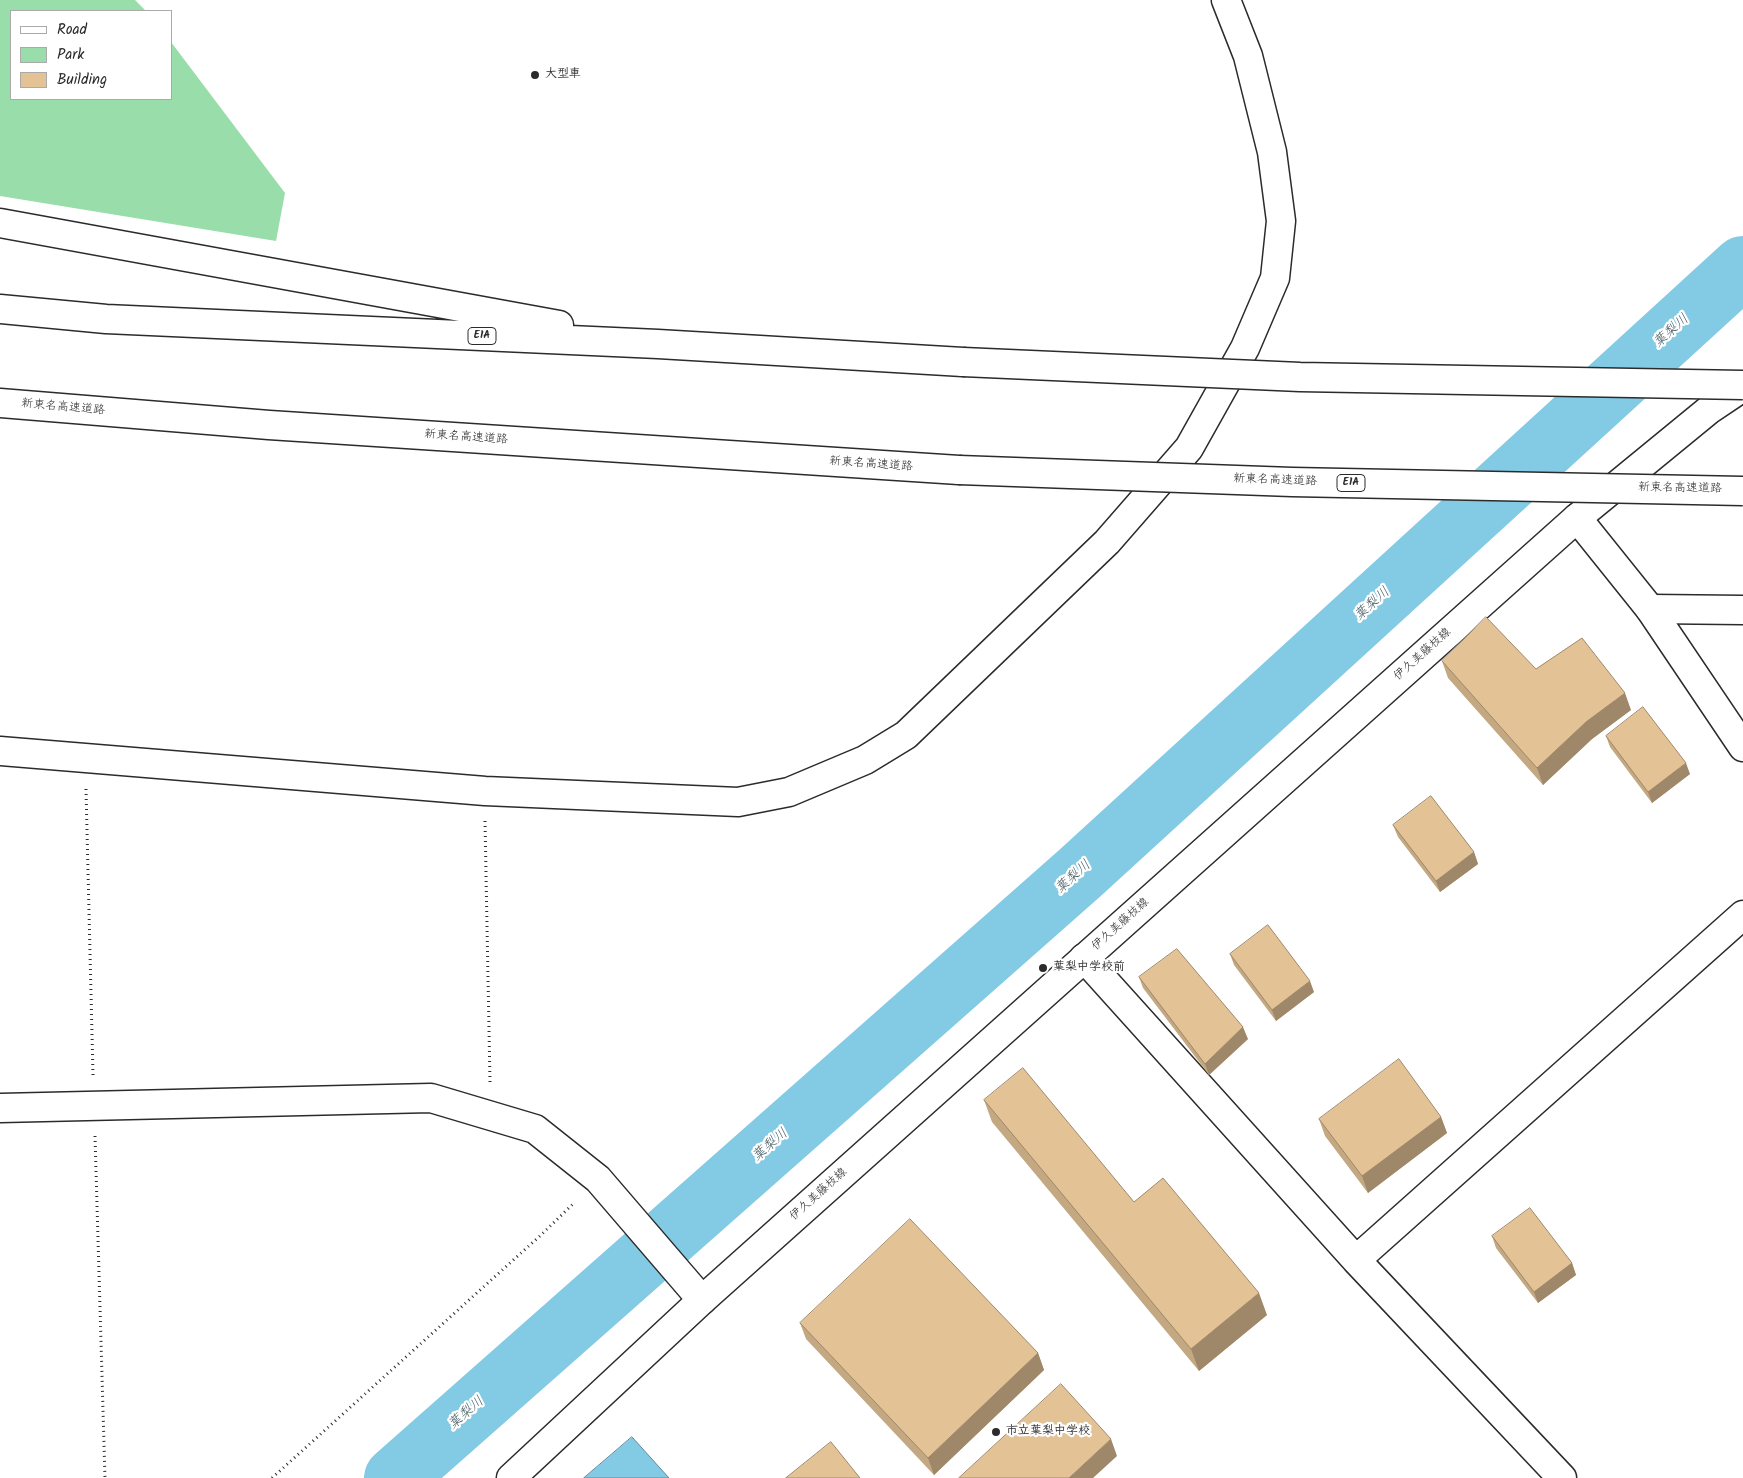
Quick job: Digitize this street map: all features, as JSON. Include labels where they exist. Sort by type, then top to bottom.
[{"type":"main road","points":[[0,751],[485,791],[738,802],[789,792],[865,760],[906,735],[1107,542],[1189,448],[1245,348],[1275,278],[1281,221],[1272,152],[1248,56],[1226,0]]},
{"type":"main road","points":[[0,223],[658,344]]},
{"type":"main road","name":"E1A","points":[[0,309],[106,319],[658,344],[963,362],[1300,377],[1743,386]]},
{"type":"main road","name":"伊久美藤枝線","points":[[511,1478],[702,1300],[1576,518],[1710,409],[1743,386]]},
{"type":"main road","name":"新東名高速道路","points":[[0,403],[268,426],[959,470],[1292,482],[1743,491]]},
{"type":"main road","points":[[1576,518],[1650,609],[1743,747]]},
{"type":"main road","points":[[1650,609],[1743,610]]},
{"type":"main road","points":[[1356,1260],[1743,915]]},
{"type":"main road","points":[[1084,958],[1356,1260],[1562,1478]]},
{"type":"main road","points":[[0,1108],[431,1098],[535,1129],[598,1179],[702,1300]]},
{"type":"path","points":[[485,791],[491,1116]]},
{"type":"path","points":[[272,1478],[541,1235],[598,1179]]},
{"type":"green space","points":[[0,0],[135,0],[145,10],[10,10],[10,100],[172,100],[172,43],[285,193],[276,241],[0,196]]},
{"type":"water","points":[[632,1437],[669,1478],[584,1478]]},
{"type":"building","points":[[1486,617],[1536,669],[1582,638],[1625,693],[1586,722],[1537,768],[1442,661]]},
{"type":"building","points":[[1643,707],[1686,763],[1648,792],[1606,736]]},
{"type":"building","points":[[1431,796],[1474,852],[1436,881],[1393,825]]},
{"type":"building","points":[[1268,925],[1310,981],[1272,1010],[1230,954]]},
{"type":"building","points":[[1177,949],[1243,1027],[1205,1064],[1139,977]]},
{"type":"building","points":[[1399,1059],[1441,1117],[1362,1176],[1319,1119]]},
{"type":"building","points":[[1023,1068],[1134,1202],[1163,1178],[1259,1293],[1191,1349],[984,1100]]},
{"type":"building","points":[[1530,1208],[1572,1263],[1534,1292],[1492,1236]]},
{"type":"building","points":[[910,1219],[1038,1353],[928,1458],[800,1323]]},
{"type":"building","points":[[1061,1384],[1111,1439],[1069,1478],[959,1478]]},
{"type":"building","points":[[831,1442],[860,1478],[786,1478]]},
{"type":"waterway","name":"葉梨川","points":[[395,1478],[1080,873],[1743,267]]},
{"type":"place","name":"大型車","points":[[535,75]]},
{"type":"place","name":"葉梨中学校前","points":[[1043,968]]},
{"type":"place","name":"市立葉梨中学校","points":[[996,1432]]}]
